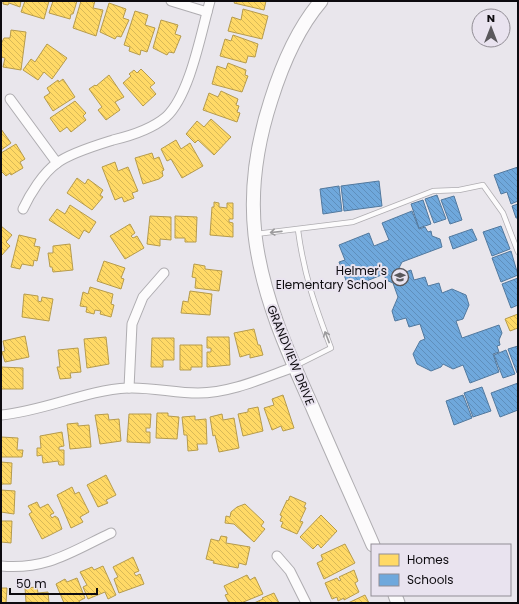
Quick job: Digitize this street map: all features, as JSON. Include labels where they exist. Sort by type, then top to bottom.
[{"type":"street","points":[[171,1],[207,12]]},
{"type":"street","points":[[22,209],[32,191],[56,163],[95,145],[134,134],[166,117],[178,101],[186,85],[210,1]]},
{"type":"street","name":"GRANDVIEW DRIVE","points":[[321,1],[294,42],[275,88],[263,126],[257,158],[254,194],[255,234],[264,282],[277,323],[294,367],[373,544]]},
{"type":"street","points":[[10,99],[56,163]]},
{"type":"street","points":[[128,388],[132,324],[143,297],[164,273]]},
{"type":"street","points":[[1,415],[25,412],[95,394],[128,388],[198,393],[231,389],[294,367]]},
{"type":"street","points":[[1,566],[32,566],[51,562],[111,533]]},
{"type":"street","points":[[277,556],[290,571],[306,603]]},
{"type":"lane","points":[[255,234],[298,230],[353,222],[433,191],[459,190],[483,185],[503,213],[518,252]]},
{"type":"lane","points":[[294,367],[331,348],[310,292],[303,263],[298,230]]},
{"type":"building: Homes","points":[[3,1],[21,1],[20,7],[9,3],[8,5],[3,4]]},
{"type":"building: Homes","points":[[25,1],[49,1],[44,19],[21,12]]},
{"type":"building: Homes","points":[[53,1],[77,1],[70,19],[49,13]]},
{"type":"building: Homes","points":[[81,1],[95,1],[93,8],[103,10],[96,36],[73,28]]},
{"type":"building: Homes","points":[[235,1],[266,1],[264,10],[234,3]]},
{"type":"building: Homes","points":[[109,3],[126,9],[123,18],[129,20],[121,37],[117,36],[115,39],[100,32]]},
{"type":"building: Homes","points":[[243,9],[268,16],[262,39],[228,31],[232,17],[241,20]]},
{"type":"building: Homes","points":[[135,11],[148,15],[145,25],[155,28],[147,52],[141,50],[140,55],[129,51],[130,47],[124,45]]},
{"type":"building: Homes","points":[[161,20],[178,25],[175,34],[181,36],[174,53],[169,52],[167,55],[153,48]]},
{"type":"building: Homes","points":[[11,30],[26,32],[21,70],[3,67],[5,58],[1,57],[1,44],[4,38],[10,38]]},
{"type":"building: Homes","points":[[233,35],[258,44],[255,57],[248,56],[246,63],[220,56],[225,39],[231,41]]},
{"type":"building: Homes","points":[[47,44],[67,58],[52,79],[44,72],[38,80],[23,70],[31,59],[35,62]]},
{"type":"building: Homes","points":[[228,63],[246,70],[245,75],[248,76],[242,92],[212,84],[217,66],[226,69]]},
{"type":"building: Homes","points":[[141,69],[155,83],[150,87],[156,94],[143,106],[123,83],[131,76],[129,74],[134,70],[137,73]]},
{"type":"building: Homes","points":[[109,75],[124,97],[115,102],[120,110],[106,120],[98,110],[102,107],[89,89],[95,85],[96,86]]},
{"type":"building: Homes","points":[[63,79],[75,97],[53,111],[44,97],[50,93],[47,88],[58,80],[59,82]]},
{"type":"building: Homes","points":[[221,91],[238,99],[236,105],[239,106],[237,112],[240,113],[237,122],[203,110],[209,93],[218,97]]},
{"type":"building: Homes","points":[[75,101],[86,113],[83,116],[86,120],[71,132],[67,127],[60,132],[50,118]]},
{"type":"building: Homes","points":[[211,119],[231,137],[214,155],[198,140],[195,143],[186,134],[197,121],[204,127]]},
{"type":"building: Homes","points":[[1,129],[11,143],[1,150]]},
{"type":"building: Homes","points":[[176,140],[181,149],[190,143],[203,166],[182,178],[171,159],[167,161],[161,149]]},
{"type":"building: Homes","points":[[16,144],[25,159],[20,162],[23,168],[11,175],[10,173],[6,176],[1,171],[1,153]]},
{"type":"building: Homes","points":[[152,153],[154,159],[159,157],[164,170],[162,171],[163,176],[159,179],[143,184],[135,158]]},
{"type":"building: Homes","points":[[115,162],[118,171],[128,167],[138,191],[132,193],[134,198],[124,202],[122,197],[115,200],[102,167]]},
{"type":"building: Homes","points":[[77,178],[85,184],[88,179],[103,190],[100,195],[103,197],[92,210],[67,193]]},
{"type":"building: Homes","points":[[214,202],[219,203],[219,207],[227,208],[227,203],[233,203],[233,219],[229,219],[229,222],[233,223],[233,237],[210,235],[212,207],[214,207]]},
{"type":"building: Homes","points":[[70,205],[96,222],[89,233],[84,230],[79,239],[49,220],[57,209],[65,214]]},
{"type":"building: Homes","points":[[150,216],[171,217],[171,240],[160,239],[160,246],[147,244]]},
{"type":"building: Homes","points":[[175,216],[197,217],[196,242],[185,242],[185,238],[175,238]]},
{"type":"building: Homes","points":[[130,224],[135,233],[131,236],[133,238],[137,236],[144,248],[125,259],[110,236]]},
{"type":"building: Homes","points":[[1,226],[12,235],[6,242],[10,246],[1,256]]},
{"type":"building: Homes","points":[[19,235],[36,239],[34,246],[40,247],[37,261],[34,260],[33,266],[22,264],[20,269],[11,267]]},
{"type":"building: Homes","points":[[70,244],[73,270],[53,272],[52,267],[50,267],[48,253],[53,253],[53,246]]},
{"type":"building: Homes","points":[[104,261],[125,268],[121,278],[124,279],[121,289],[97,281]]},
{"type":"building: Homes","points":[[194,264],[205,266],[205,269],[222,271],[219,291],[195,288],[196,278],[192,277]]},
{"type":"building: Homes","points":[[90,287],[113,294],[111,304],[114,305],[111,317],[100,314],[101,311],[95,310],[94,314],[86,312],[87,307],[80,306],[83,292],[88,294]]},
{"type":"building: Homes","points":[[190,291],[212,294],[210,315],[181,313],[183,301],[188,302]]},
{"type":"building: Homes","points":[[24,294],[38,296],[38,301],[41,302],[42,297],[53,299],[49,321],[22,317]]},
{"type":"building: Homes","points":[[518,314],[518,328],[510,331],[505,319]]},
{"type":"building: Homes","points":[[254,329],[258,345],[260,345],[263,355],[250,358],[250,354],[240,357],[234,333]]},
{"type":"building: Homes","points":[[25,336],[29,357],[5,362],[2,352],[5,351],[3,341]]},
{"type":"building: Homes","points":[[106,337],[109,364],[87,368],[84,339]]},
{"type":"building: Homes","points":[[207,337],[229,337],[230,365],[207,367],[207,352],[211,352],[211,348],[207,348]]},
{"type":"building: Homes","points":[[152,338],[174,338],[174,360],[163,360],[163,367],[151,367]]},
{"type":"building: Homes","points":[[180,345],[202,345],[202,367],[191,367],[191,370],[180,370]]},
{"type":"building: Homes","points":[[78,348],[81,372],[70,373],[71,378],[60,379],[57,367],[60,367],[58,350]]},
{"type":"building: Homes","points":[[1,367],[23,368],[23,389],[1,389]]},
{"type":"building: Homes","points":[[283,395],[294,428],[283,431],[281,426],[272,430],[264,408],[274,405],[272,399]]},
{"type":"building: Homes","points":[[258,407],[263,431],[243,436],[238,414],[248,412],[248,409]]},
{"type":"building: Homes","points":[[157,413],[168,413],[168,416],[179,417],[177,439],[156,438]]},
{"type":"building: Homes","points":[[108,414],[109,420],[119,419],[121,441],[100,444],[95,415]]},
{"type":"building: Homes","points":[[129,414],[151,414],[150,428],[146,428],[146,432],[150,432],[150,443],[127,442]]},
{"type":"building: Homes","points":[[222,414],[223,420],[234,418],[239,448],[219,452],[215,435],[213,436],[210,417]]},
{"type":"building: Homes","points":[[195,416],[195,420],[206,419],[207,444],[197,444],[198,450],[188,451],[187,435],[184,435],[182,417]]},
{"type":"building: Homes","points":[[78,423],[78,426],[89,425],[91,447],[70,449],[67,424]]},
{"type":"building: Homes","points":[[62,432],[64,446],[59,447],[59,450],[64,450],[64,465],[59,465],[58,461],[43,463],[42,455],[37,456],[37,448],[41,448],[40,436]]},
{"type":"building: Homes","points":[[1,437],[18,438],[17,450],[23,450],[22,457],[1,457]]},
{"type":"building: Homes","points":[[1,462],[12,463],[11,484],[2,484],[1,486]]},
{"type":"building: Homes","points":[[106,475],[116,495],[106,500],[108,503],[98,507],[87,485]]},
{"type":"building: Homes","points":[[72,487],[75,494],[79,492],[89,512],[80,517],[83,522],[71,528],[57,495]]},
{"type":"building: Homes","points":[[1,490],[15,491],[14,514],[1,512]]},
{"type":"building: Homes","points":[[290,496],[306,503],[304,507],[306,508],[300,521],[303,522],[297,534],[281,527],[283,522],[280,521],[282,516],[280,515]]},
{"type":"building: Homes","points":[[37,502],[40,508],[48,504],[54,513],[50,515],[52,518],[55,516],[58,518],[62,529],[42,539],[29,514],[32,512],[28,506]]},
{"type":"building: Homes","points":[[245,504],[264,522],[261,526],[265,529],[254,542],[234,524],[225,523],[226,516],[230,517],[231,512],[237,507]]},
{"type":"building: Homes","points":[[321,515],[337,531],[321,548],[318,544],[313,549],[300,537]]},
{"type":"building: Homes","points":[[1,521],[12,521],[11,543],[1,542]]},
{"type":"building: Homes","points":[[221,536],[227,537],[226,543],[250,547],[246,565],[239,563],[238,568],[213,563],[214,561],[206,559],[211,539],[219,541]]},
{"type":"building: Homes","points":[[345,544],[355,563],[324,579],[317,563],[323,560],[321,555]]},
{"type":"building: Homes","points":[[133,557],[139,571],[134,573],[136,576],[140,574],[144,584],[119,593],[114,579],[118,577],[113,567]]},
{"type":"building: Homes","points":[[103,566],[116,595],[108,599],[105,592],[88,599],[83,587],[87,585],[80,572],[92,567],[94,570]]},
{"type":"building: Homes","points":[[354,570],[358,581],[355,583],[359,592],[344,600],[344,598],[338,601],[337,597],[332,599],[325,583],[337,578],[339,581],[341,580],[339,577]]},
{"type":"building: Homes","points":[[247,575],[250,580],[255,577],[263,594],[241,603],[229,603],[225,595],[228,594],[224,586]]},
{"type":"building: Homes","points":[[77,578],[85,598],[79,601],[80,603],[64,603],[56,584],[65,579],[67,582]]},
{"type":"building: Homes","points":[[37,587],[38,593],[48,592],[49,603],[26,602],[25,588]]},
{"type":"building: Homes","points":[[1,588],[7,588],[6,603],[1,603]]},
{"type":"building: Homes","points":[[274,593],[279,603],[254,603],[263,599],[262,598]]},
{"type":"building: Homes","points":[[365,595],[369,603],[348,603]]},
{"type":"building: Schools","points":[[518,167],[518,201],[511,204],[507,192],[501,194],[494,175]]},
{"type":"building: Schools","points":[[379,181],[382,206],[344,211],[341,186]]},
{"type":"building: Schools","points":[[339,186],[342,211],[323,214],[320,189]]},
{"type":"building: Schools","points":[[437,195],[446,219],[434,223],[425,199]]},
{"type":"building: Schools","points":[[454,196],[462,220],[450,224],[441,200]]},
{"type":"building: Schools","points":[[423,200],[431,224],[419,228],[411,204]]},
{"type":"building: Schools","points":[[518,204],[518,218],[516,218],[512,206]]},
{"type":"building: Schools","name":"Helmer's Elementary School","points":[[412,211],[419,229],[425,227],[428,232],[431,231],[432,236],[440,239],[442,247],[402,262],[399,268],[401,274],[411,270],[414,280],[425,277],[428,286],[439,283],[442,293],[452,289],[466,295],[469,305],[463,319],[456,321],[462,338],[499,325],[502,333],[499,340],[500,345],[497,346],[499,352],[493,354],[499,372],[470,383],[463,365],[453,369],[443,364],[441,367],[431,371],[417,364],[413,354],[420,341],[425,339],[420,324],[409,327],[406,318],[395,321],[392,311],[398,297],[393,283],[386,280],[384,274],[349,288],[339,262],[345,260],[339,245],[369,233],[374,246],[389,240],[382,223]]},
{"type":"building: Schools","points":[[501,226],[510,249],[492,256],[483,232]]},
{"type":"building: Schools","points":[[472,229],[477,240],[453,249],[449,237]]},
{"type":"building: Schools","points":[[511,251],[518,275],[501,282],[492,258]]},
{"type":"building: Schools","points":[[518,278],[518,305],[511,308],[502,284]]},
{"type":"building: Schools","points":[[518,346],[518,373],[517,373],[508,349]]},
{"type":"building: Schools","points":[[506,350],[515,374],[503,378],[494,355]]},
{"type":"building: Schools","points":[[518,383],[518,410],[500,417],[491,393]]},
{"type":"building: Schools","points":[[482,387],[491,411],[473,417],[464,393]]},
{"type":"building: Schools","points":[[463,395],[472,418],[454,425],[446,401]]},
{"type":"place","name":"Helmer's Elementary School","points":[[400,277]]}]
